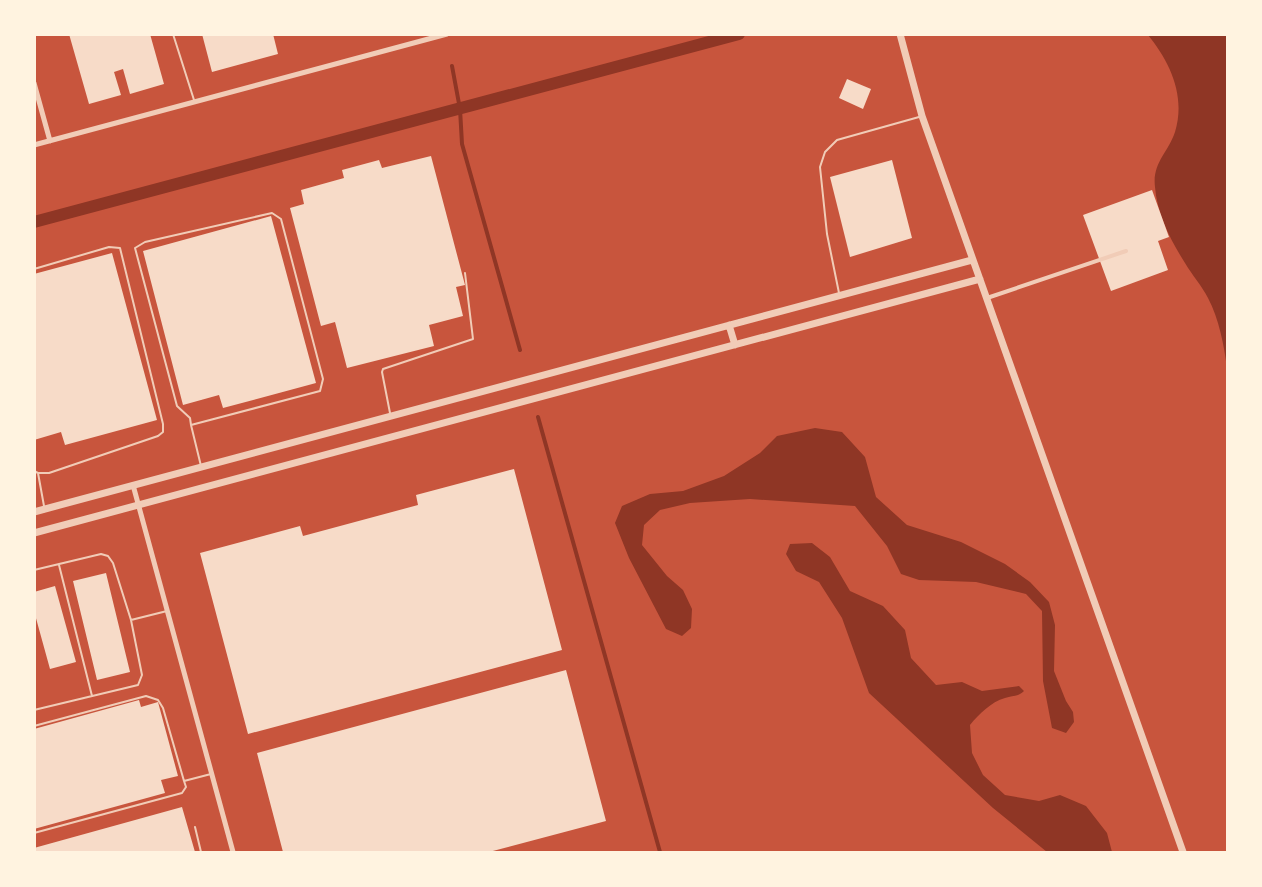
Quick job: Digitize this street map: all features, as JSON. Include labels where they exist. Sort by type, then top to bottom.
[{"type":"street","points":[[34,145],[447,34]]},
{"type":"street","points":[[900,34],[922,116],[1183,852]]},
{"type":"street","points":[[34,83],[50,141]]},
{"type":"street","points":[[987,298],[1126,251]]},
{"type":"street","points":[[34,512],[972,260]]},
{"type":"street","points":[[34,533],[980,279]]},
{"type":"street","points":[[729,325],[735,345]]},
{"type":"street","points":[[133,485],[233,852]]},
{"type":"lane","points":[[173,34],[195,102]]},
{"type":"lane","points":[[840,295],[828,234],[820,167],[825,153],[837,140],[922,116]]},
{"type":"lane","points":[[191,425],[320,391],[323,379],[281,219],[272,213],[145,242],[135,248],[177,406],[190,418],[191,425],[201,467]]},
{"type":"lane","points":[[34,269],[109,247],[120,248],[163,423],[163,432],[158,436],[49,473],[36,472],[45,509]]},
{"type":"lane","points":[[391,416],[383,369],[473,339],[465,273]]},
{"type":"lane","points":[[34,570],[101,554],[108,556],[113,563],[131,620],[142,675],[138,685],[34,710]]},
{"type":"lane","points":[[59,564],[92,696]]},
{"type":"lane","points":[[131,620],[166,611]]},
{"type":"lane","points":[[34,726],[146,696],[158,700],[163,708],[186,787],[182,793],[34,833]]},
{"type":"lane","points":[[184,781],[212,774]]},
{"type":"lane","points":[[195,827],[201,852]]},
{"type":"shaded area","points":[[1148,35],[1227,35],[1227,368],[1212,306],[1175,246],[1156,197],[1156,171],[1175,132],[1179,105],[1169,68]]},
{"type":"shaded area","points":[[815,428],[842,432],[865,457],[876,497],[907,525],[961,542],[1005,564],[1030,582],[1049,602],[1055,625],[1054,671],[1073,712],[1074,722],[1066,733],[1052,728],[1043,681],[1042,611],[1026,594],[976,582],[919,580],[901,574],[887,546],[855,506],[750,499],[690,503],[660,510],[644,525],[642,545],[667,576],[683,590],[692,609],[691,628],[682,636],[666,629],[629,558],[615,523],[622,506],[650,494],[683,491],[724,476],[760,453],[777,436]]},
{"type":"shaded area","points":[[812,543],[830,557],[850,591],[883,606],[905,630],[911,658],[936,685],[962,682],[982,691],[1019,686],[1024,691],[990,705],[970,725],[972,753],[983,775],[1005,795],[1039,801],[1060,795],[1086,806],[1107,833],[1112,852],[1047,852],[993,808],[869,693],[842,618],[819,582],[796,571],[786,554],[790,544]]},
{"type":"building","points":[[69,34],[150,34],[164,84],[130,94],[123,69],[114,72],[121,95],[89,104]]},
{"type":"building","points":[[202,34],[273,34],[278,54],[212,72]]},
{"type":"building","points":[[847,79],[871,89],[863,109],[839,98]]},
{"type":"building","points":[[431,156],[465,285],[456,287],[463,316],[429,325],[434,346],[347,368],[335,322],[321,326],[290,208],[304,204],[301,190],[344,178],[342,170],[379,160],[382,168]]},
{"type":"building","points":[[892,160],[912,238],[850,257],[830,177]]},
{"type":"building","points":[[1152,190],[1169,237],[1158,241],[1168,270],[1111,291],[1083,215]]},
{"type":"building","points":[[271,216],[316,383],[223,408],[219,395],[183,405],[143,251]]},
{"type":"building","points":[[112,253],[157,420],[65,445],[61,432],[34,440],[34,274]]},
{"type":"building","points":[[514,469],[562,650],[248,734],[200,553],[300,526],[303,536],[418,505],[416,495]]},
{"type":"building","points":[[106,573],[130,672],[97,680],[73,581]]},
{"type":"building","points":[[55,586],[76,662],[50,669],[34,611],[34,592]]},
{"type":"building","points":[[566,670],[606,821],[489,852],[283,852],[257,753]]},
{"type":"building","points":[[139,700],[141,707],[158,702],[178,776],[161,780],[165,793],[34,829],[34,729]]},
{"type":"building","points":[[182,807],[195,852],[34,852],[34,848]]},
{"type":"waterway","points":[[34,222],[739,34]]},
{"type":"waterway","points":[[452,66],[460,109],[462,144],[520,350]]},
{"type":"waterway","points":[[538,417],[660,852]]}]
